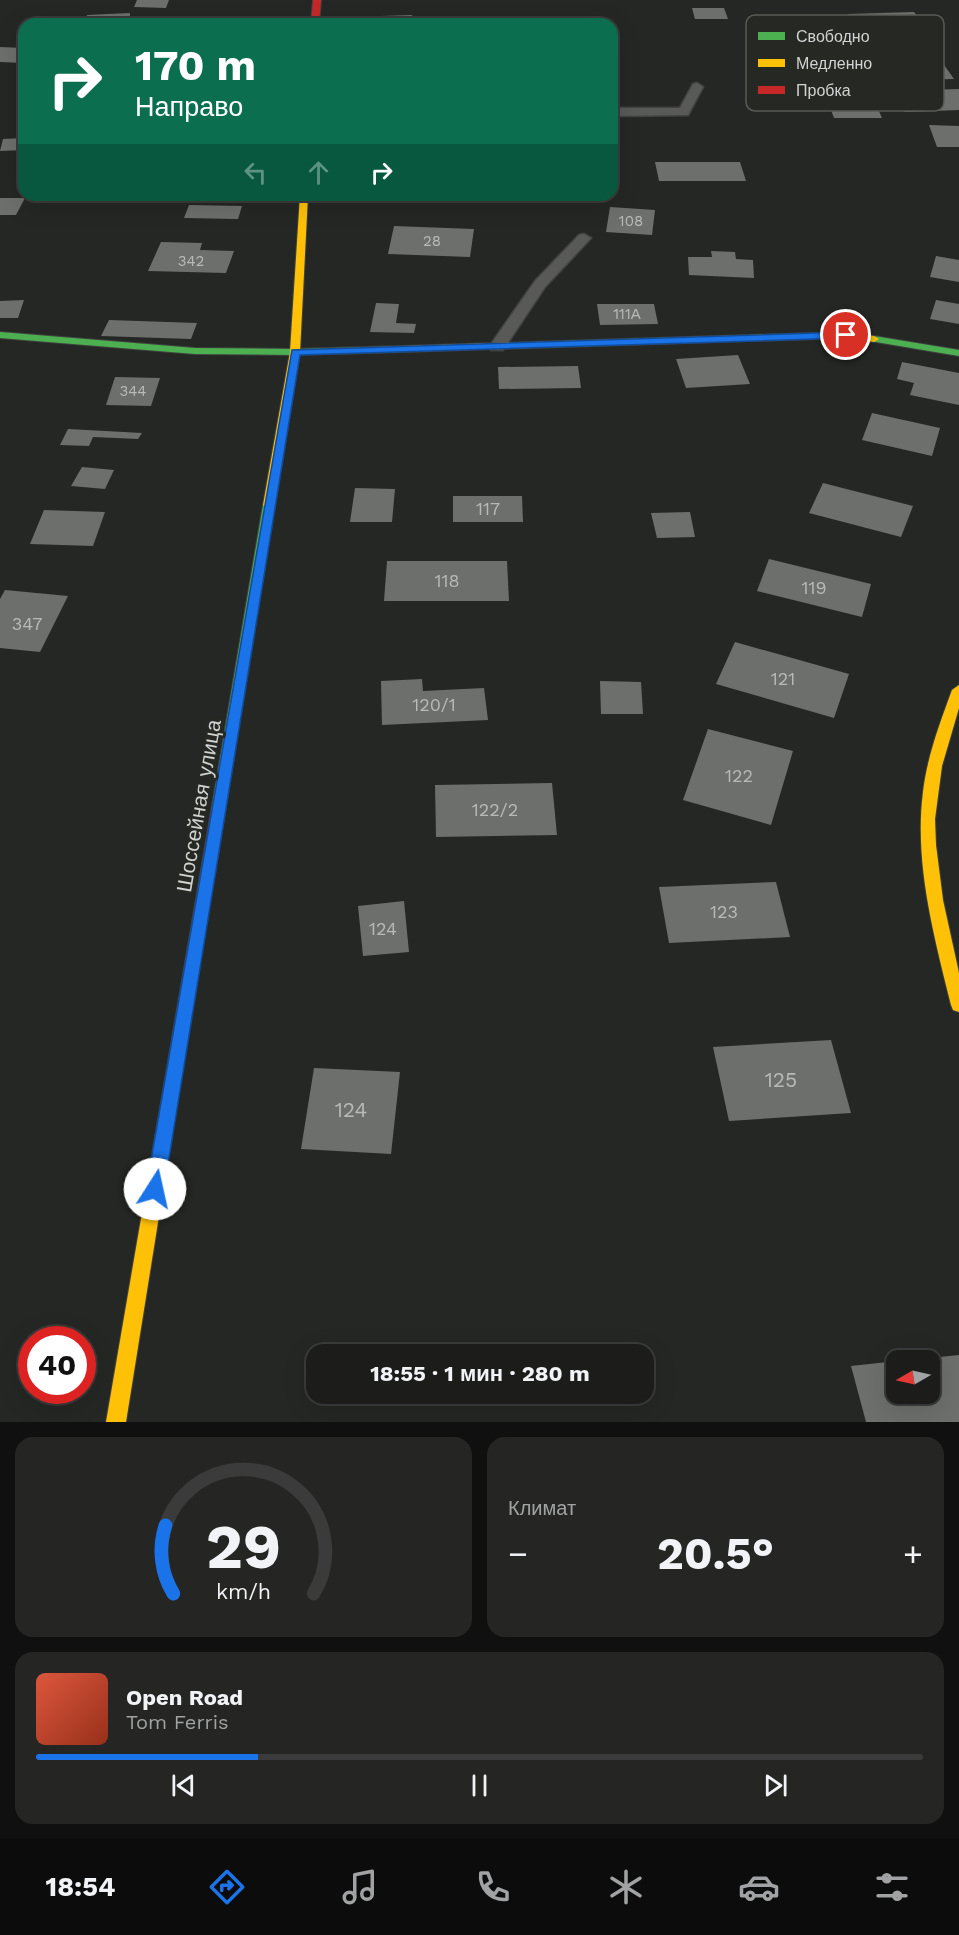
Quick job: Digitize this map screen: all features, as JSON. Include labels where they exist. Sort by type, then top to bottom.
[{"type":"street","points":[[316,18],[317,0]]},
{"type":"street","name":"Шоссейная улица","points":[[116,1422],[295,352],[304,201]]},
{"type":"street","points":[[0,336],[195,351],[295,352],[846,335],[959,353]]},
{"type":"street","points":[[959,690],[933,770],[929,820],[935,884],[950,970],[959,1005]]},
{"type":"lane","points":[[618,112],[684,111],[698,87]]},
{"type":"lane","points":[[497,347],[540,284],[584,238]]},
{"type":"building","points":[[137,0],[169,0],[166,8],[134,7]]},
{"type":"building","points":[[692,8],[724,8],[728,19],[695,19]]},
{"type":"building","points":[[914,12],[916,15],[849,15]]},
{"type":"building","points":[[130,13],[130,18],[87,18],[87,15]]},
{"type":"building","points":[[412,15],[412,18],[349,18]]},
{"type":"building","points":[[0,47],[18,48],[18,63],[0,62]]},
{"type":"building","points":[[944,65],[954,79],[944,79]]},
{"type":"building","points":[[944,89],[959,89],[959,110],[944,111]]},
{"type":"building","points":[[831,111],[879,111],[882,118],[834,118]]},
{"type":"building","points":[[929,125],[959,126],[959,147],[937,147]]},
{"type":"building","points":[[18,138],[18,150],[0,151],[3,139]]},
{"type":"building","points":[[655,162],[740,162],[746,181],[659,181]]},
{"type":"building","points":[[0,198],[18,198],[18,201],[23,201],[16,215],[0,215]]},
{"type":"building","points":[[189,205],[242,206],[238,219],[184,218]]},
{"type":"building","points":[[610,207],[655,210],[652,235],[606,232]]},
{"type":"building","points":[[394,226],[474,229],[470,257],[388,254]]},
{"type":"building","points":[[161,242],[202,243],[200,250],[234,251],[226,273],[148,271]]},
{"type":"building","points":[[711,251],[735,252],[736,259],[753,260],[754,278],[689,275],[688,257],[712,257]]},
{"type":"building","points":[[936,256],[959,260],[959,282],[930,277]]},
{"type":"building","points":[[24,300],[18,318],[0,318],[0,301]]},
{"type":"building","points":[[936,300],[959,304],[959,324],[930,319]]},
{"type":"building","points":[[376,303],[399,304],[396,323],[416,324],[414,333],[370,332]]},
{"type":"building","points":[[597,304],[654,304],[658,324],[600,325]]},
{"type":"building","points":[[109,320],[197,323],[191,339],[101,336]]},
{"type":"building","points":[[738,355],[750,384],[686,388],[676,359]]},
{"type":"building","points":[[902,362],[959,373],[959,405],[910,395],[914,383],[897,379]]},
{"type":"building","points":[[578,366],[581,388],[499,389],[498,367]]},
{"type":"building","points":[[115,377],[160,378],[151,406],[106,405]]},
{"type":"building","points":[[872,413],[940,428],[932,456],[862,440]]},
{"type":"building","points":[[68,429],[142,433],[138,439],[93,437],[89,446],[60,445]]},
{"type":"building","points":[[82,467],[114,470],[105,489],[71,486]]},
{"type":"building","points":[[823,483],[913,506],[901,537],[809,513]]},
{"type":"building","points":[[355,488],[395,489],[392,522],[350,522]]},
{"type":"building","points":[[453,496],[522,496],[523,522],[453,522]]},
{"type":"building","points":[[44,510],[105,512],[93,546],[30,544]]},
{"type":"building","points":[[690,512],[695,537],[657,538],[651,513]]},
{"type":"building","points":[[769,559],[871,584],[862,617],[757,591]]},
{"type":"building","points":[[387,561],[507,561],[509,601],[384,601]]},
{"type":"building","points":[[5,590],[68,596],[40,652],[0,648],[0,599]]},
{"type":"building","points":[[735,642],[849,674],[834,718],[716,684]]},
{"type":"building","points":[[422,679],[423,691],[484,688],[488,720],[382,725],[381,681]]},
{"type":"building","points":[[600,681],[641,682],[643,714],[601,714]]},
{"type":"building","points":[[708,729],[793,751],[771,825],[683,800]]},
{"type":"building","points":[[552,783],[557,835],[436,837],[435,785]]},
{"type":"building","points":[[776,882],[790,937],[669,943],[659,887]]},
{"type":"building","points":[[404,901],[409,952],[363,956],[358,906]]},
{"type":"building","points":[[831,1040],[851,1113],[729,1121],[713,1047]]},
{"type":"building","points":[[314,1068],[400,1072],[391,1154],[301,1149]]},
{"type":"building","points":[[959,1355],[959,1422],[866,1422],[851,1366],[886,1362],[886,1404],[940,1404],[940,1357]]},
{"type":"traffic: fast","points":[[0,335],[195,351],[295,352],[403,349]]},
{"type":"traffic: fast","points":[[874,339],[959,353]]},
{"type":"traffic: fast","points":[[218,812],[269,505]]},
{"type":"traffic: slow","points":[[269,505],[295,352],[304,201]]},
{"type":"traffic: slow","points":[[403,349],[846,335],[874,339]]},
{"type":"traffic: slow","points":[[959,690],[945,727],[935,766],[928,819],[935,900],[959,1005]]},
{"type":"traffic: slow","points":[[116,1422],[171,1091]]},
{"type":"traffic: jam","points":[[316,18],[317,0]]},
{"type":"traffic: jam","points":[[171,1091],[218,812]]},
{"type":"route","points":[[155,1189],[295,352],[846,335]]}]
